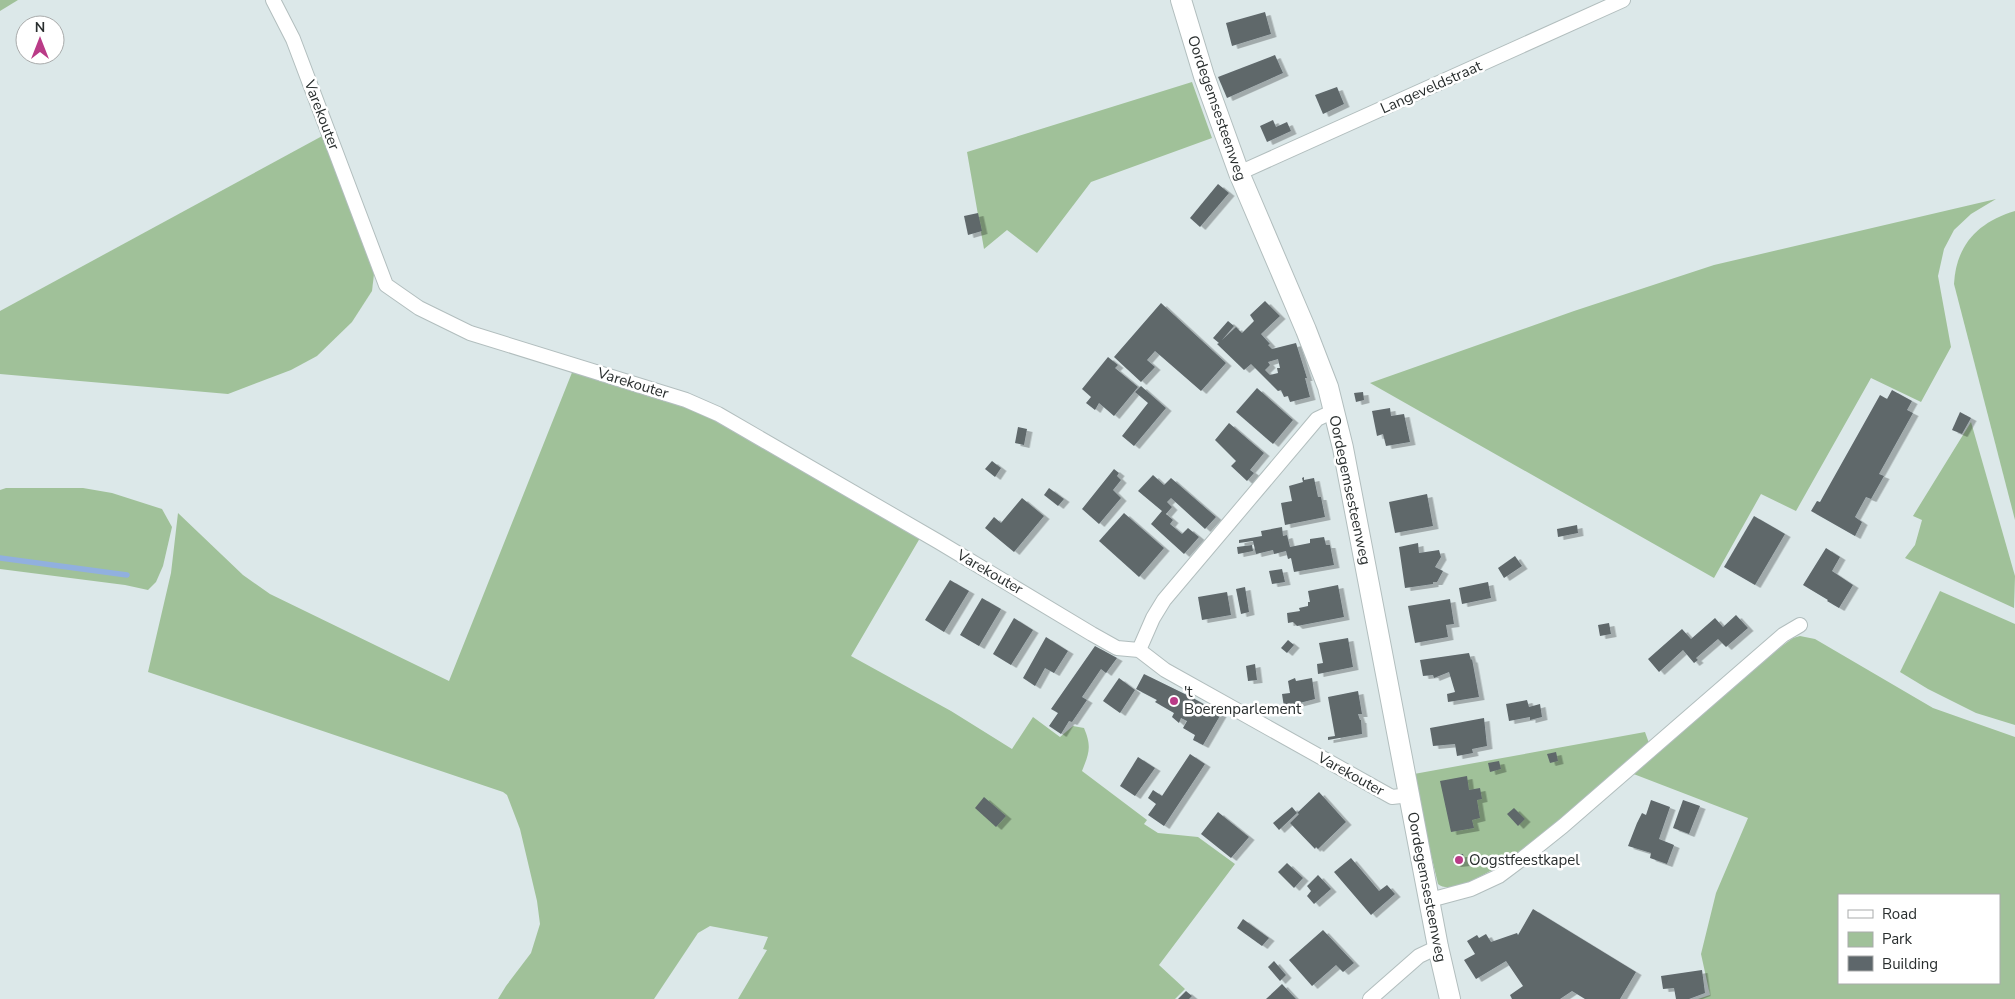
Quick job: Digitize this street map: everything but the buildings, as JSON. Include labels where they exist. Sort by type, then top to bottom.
[{"type":"street","name":"Varekouter","points":[[273,0],[293,39],[386,285],[419,308],[470,333],[686,400],[718,414],[999,577],[1117,648],[1139,650],[1165,670],[1392,797],[1410,795]]},
{"type":"street","name":"Oordegemsesteenweg","points":[[1181,0],[1204,76],[1238,173],[1306,330],[1328,388],[1343,448],[1438,947],[1450,999]]},
{"type":"street","name":"Langeveldstraat","points":[[1238,173],[1623,0]]},
{"type":"street","points":[[1139,650],[1153,618],[1164,600],[1317,419],[1334,411]]},
{"type":"street","points":[[1430,900],[1471,889],[1499,876],[1562,826],[1783,635],[1800,625]]},
{"type":"street","points":[[1370,999],[1419,956],[1438,947]]},
{"type":"green space","points":[[0,0],[18,0],[0,11]]},
{"type":"green space","points":[[1192,82],[1212,138],[1091,182],[1037,253],[1007,230],[984,249],[967,152]]},
{"type":"green space","points":[[324,135],[374,274],[372,291],[352,322],[317,356],[291,370],[228,394],[0,374],[0,311]]},
{"type":"green space","points":[[1996,199],[1971,214],[1954,230],[1944,249],[1938,276],[1951,347],[1921,402],[1871,378],[1796,511],[1761,494],[1714,578],[1370,383],[1574,311],[1714,265]]},
{"type":"green space","points":[[2015,211],[2015,520],[1954,284],[1959,258],[1971,237],[1990,222]]},
{"type":"green space","points":[[573,370],[704,414],[778,454],[920,538],[851,656],[951,711],[1012,749],[1033,717],[1060,737],[1073,726],[1084,728],[1089,750],[1082,771],[1147,820],[1144,824],[1158,833],[1198,837],[1235,864],[1159,965],[1185,989],[1175,999],[738,999],[767,950],[763,949],[768,937],[710,926],[698,933],[654,999],[498,999],[531,953],[540,924],[537,901],[520,829],[507,795],[503,792],[148,672],[171,573],[178,513],[243,575],[270,594],[449,681]]},
{"type":"green space","points":[[1971,422],[2015,576],[2014,608],[1905,558],[1915,545],[1922,520],[1913,516]]},
{"type":"green space","points":[[6,488],[83,488],[112,493],[162,509],[172,527],[163,566],[156,582],[148,590],[125,585],[0,569],[0,490]]},
{"type":"green space","points":[[1940,591],[2015,624],[2015,725],[1976,713],[1928,689],[1900,672]]},
{"type":"green space","points":[[1800,636],[1815,639],[1933,708],[2015,737],[2015,999],[1698,999],[1710,995],[1701,954],[1716,893],[1748,818],[1631,773],[1793,638]]},
{"type":"green space","points":[[1645,732],[1650,746],[1545,834],[1480,877],[1455,887],[1438,884],[1419,804],[1414,774]]},
{"type":"waterway","points":[[0,558],[127,575]]},
{"type":"place","name":"'t Boerenparlement","points":[[1174,701]]},
{"type":"place","name":"Oogstfeestkapel","points":[[1459,860]]}]
